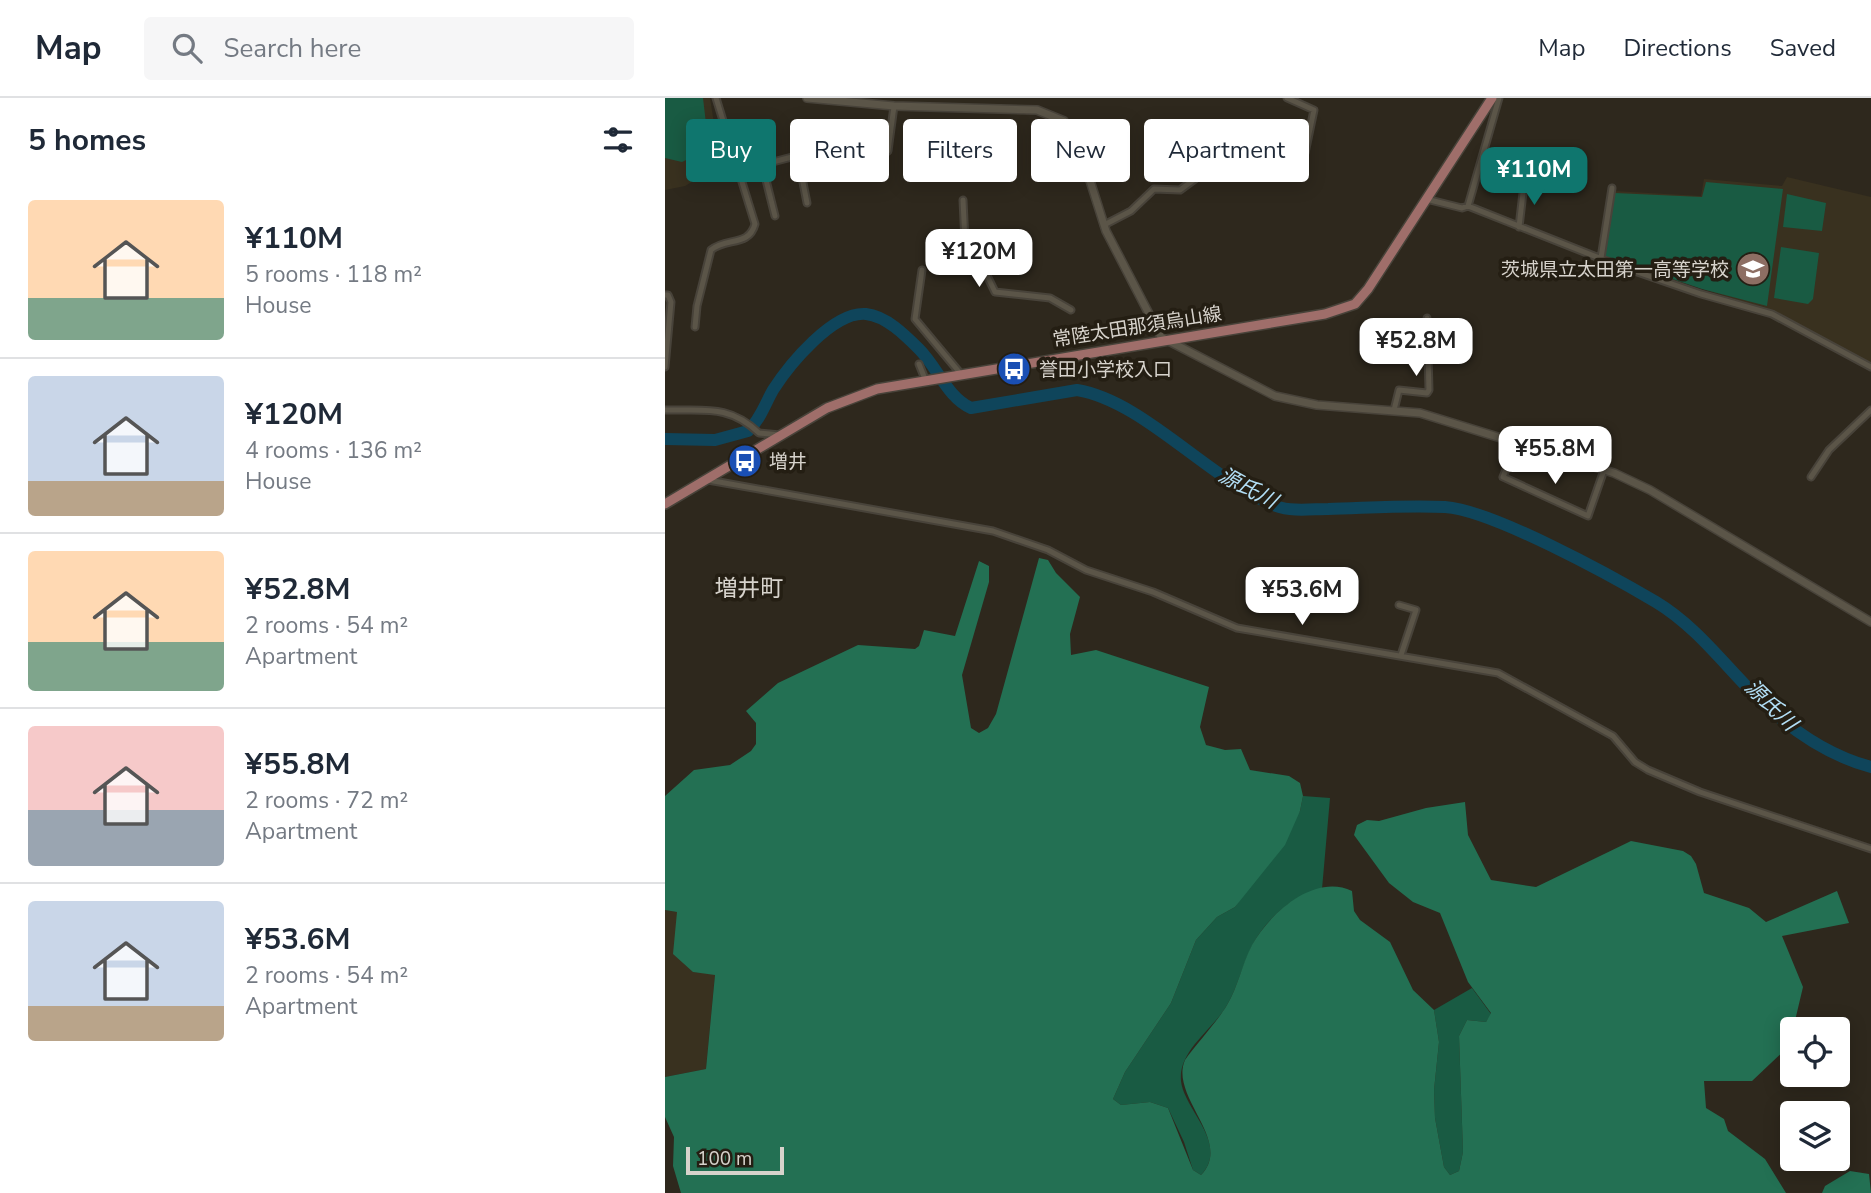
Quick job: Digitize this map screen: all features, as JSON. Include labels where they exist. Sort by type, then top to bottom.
[{"type":"main road","name":"常陸太田那須烏山線","points":[[665,504],[780,435],[849,398],[929,378],[1325,314],[1355,304],[1369,289],[1492,98]]},
{"type":"street","points":[[695,327],[697,306],[711,250],[715,246],[746,239],[753,232],[755,224],[716,98]]},
{"type":"street","points":[[807,98],[894,106],[1037,110],[1064,121],[1079,146],[1104,225],[1156,331],[1165,339],[1210,360],[1263,390],[1290,400],[1317,405],[1420,413],[1604,470],[1650,490],[1871,622]]},
{"type":"street","points":[[1287,98],[1314,110],[1309,134]]},
{"type":"street","points":[[1468,206],[1499,98]]},
{"type":"street","points":[[889,144],[894,106]]},
{"type":"street","points":[[775,216],[763,169],[765,164],[790,159]]},
{"type":"street","points":[[803,182],[807,203]]},
{"type":"street","points":[[1104,225],[1131,211],[1154,189],[1180,190],[1191,182]]},
{"type":"street","points":[[1519,227],[1524,184]]},
{"type":"street","points":[[1601,258],[1612,188]]},
{"type":"street","points":[[1426,199],[1462,208],[1468,206],[1701,294],[1772,314],[1871,368]]},
{"type":"street","points":[[963,200],[965,242],[978,257],[995,292],[1050,298],[1071,310]]},
{"type":"street","points":[[922,270],[915,319],[958,373]]},
{"type":"street","points":[[665,295],[671,302],[665,367]]},
{"type":"street","points":[[1394,410],[1395,394],[1399,390],[1427,393],[1429,390],[1427,318]]},
{"type":"street","points":[[919,364],[929,378]]},
{"type":"street","points":[[665,410],[731,413],[743,418],[759,433],[780,435]]},
{"type":"street","points":[[1811,477],[1829,450],[1871,410]]},
{"type":"street","points":[[1517,443],[1503,477],[1588,516],[1604,470]]},
{"type":"street","points":[[704,479],[993,531],[1048,550],[1086,570],[1153,592],[1237,628],[1498,673],[1613,736],[1635,762],[1648,771],[1700,792],[1871,849]]},
{"type":"street","points":[[1399,605],[1416,610],[1401,655]]},
{"type":"shaded area","points":[[665,98],[710,98],[713,119],[686,119],[686,182],[692,182],[665,190]]},
{"type":"shaded area","name":"茨城県立太田第一高等学校","points":[[1787,177],[1871,197],[1871,364],[1771,311],[1603,257],[1614,191],[1701,196],[1704,179],[1782,186]]},
{"type":"shaded area","points":[[665,910],[677,912],[693,972],[715,974],[706,1069],[665,1077]]},
{"type":"green space","points":[[665,98],[703,98],[705,119],[686,119],[686,160],[682,162],[665,158]]},
{"type":"green space","points":[[1706,182],[1783,189],[1767,306],[1702,289],[1605,256],[1615,193],[1702,197]]},
{"type":"green space","points":[[1787,194],[1826,203],[1822,231],[1783,227]]},
{"type":"green space","points":[[1781,247],[1819,253],[1813,299],[1808,304],[1774,298]]},
{"type":"green space","points":[[1039,558],[1048,560],[1056,573],[1080,597],[1070,634],[1071,655],[1096,650],[1209,687],[1200,727],[1206,745],[1225,750],[1241,749],[1250,770],[1289,776],[1300,783],[1303,796],[1300,811],[1285,845],[1235,907],[1217,917],[1196,940],[1171,1003],[1125,1072],[1113,1099],[1121,1105],[1150,1102],[1168,1108],[1193,1170],[1201,1175],[1209,1162],[1210,1148],[1206,1133],[1185,1089],[1182,1074],[1185,1060],[1227,1005],[1252,945],[1269,921],[1294,900],[1323,887],[1352,891],[1354,911],[1360,920],[1390,942],[1413,990],[1434,1010],[1439,1042],[1434,1090],[1435,1118],[1444,1167],[1450,1175],[1459,1171],[1463,1152],[1459,1036],[1467,1020],[1486,1022],[1491,1013],[1468,982],[1440,913],[1413,902],[1389,883],[1354,835],[1357,825],[1367,820],[1379,821],[1426,808],[1465,802],[1468,835],[1491,880],[1536,887],[1631,841],[1683,851],[1691,856],[1696,864],[1704,893],[1749,908],[1766,922],[1837,891],[1849,923],[1782,936],[1803,987],[1796,1017],[1780,1017],[1780,1055],[1752,1081],[1704,1081],[1706,1108],[1724,1119],[1728,1131],[1765,1159],[1786,1193],[681,1193],[673,1166],[674,1137],[665,1117],[665,1077],[706,1069],[715,975],[693,972],[673,954],[677,912],[665,910],[665,796],[694,770],[730,765],[751,751],[756,744],[756,723],[746,711],[778,683],[858,645],[915,649],[919,646],[924,630],[955,636],[979,561],[989,566],[989,582],[962,675],[971,728],[979,733],[988,728],[996,714]]},
{"type":"green space","points":[[1303,796],[1330,798],[1322,889],[1289,903],[1262,930],[1250,950],[1227,1005],[1191,1050],[1182,1070],[1184,1092],[1203,1127],[1211,1151],[1209,1163],[1201,1175],[1193,1170],[1184,1142],[1168,1108],[1150,1102],[1121,1105],[1113,1099],[1125,1072],[1171,1003],[1196,940],[1217,917],[1235,907],[1300,811]]},
{"type":"green space","points":[[1472,988],[1491,1014],[1486,1022],[1467,1020],[1459,1036],[1463,1152],[1459,1171],[1450,1175],[1444,1167],[1435,1118],[1434,1090],[1439,1042],[1434,1010]]},
{"type":"green space","points":[[1850,1171],[1869,1174],[1871,1193],[1822,1193],[1825,1186]]},
{"type":"waterway","name":"源氏川","points":[[665,439],[715,440],[748,431],[780,379],[826,330],[853,315],[866,314],[881,318],[908,338],[926,357],[955,397],[971,408],[1077,390],[1102,397],[1127,409],[1226,478],[1276,506],[1302,510],[1445,507],[1492,519],[1521,532],[1582,561],[1671,612],[1699,636],[1750,690],[1787,724],[1827,750],[1871,767]]},
{"type":"place","name":"茨城県立太田第一高等学校","points":[[1753,269]]},
{"type":"place","name":"誉田小学校入口","points":[[1014,369]]},
{"type":"place","name":"増井","points":[[745,461]]},
{"type":"district","name":"増井町","points":[[749,588]]}]
